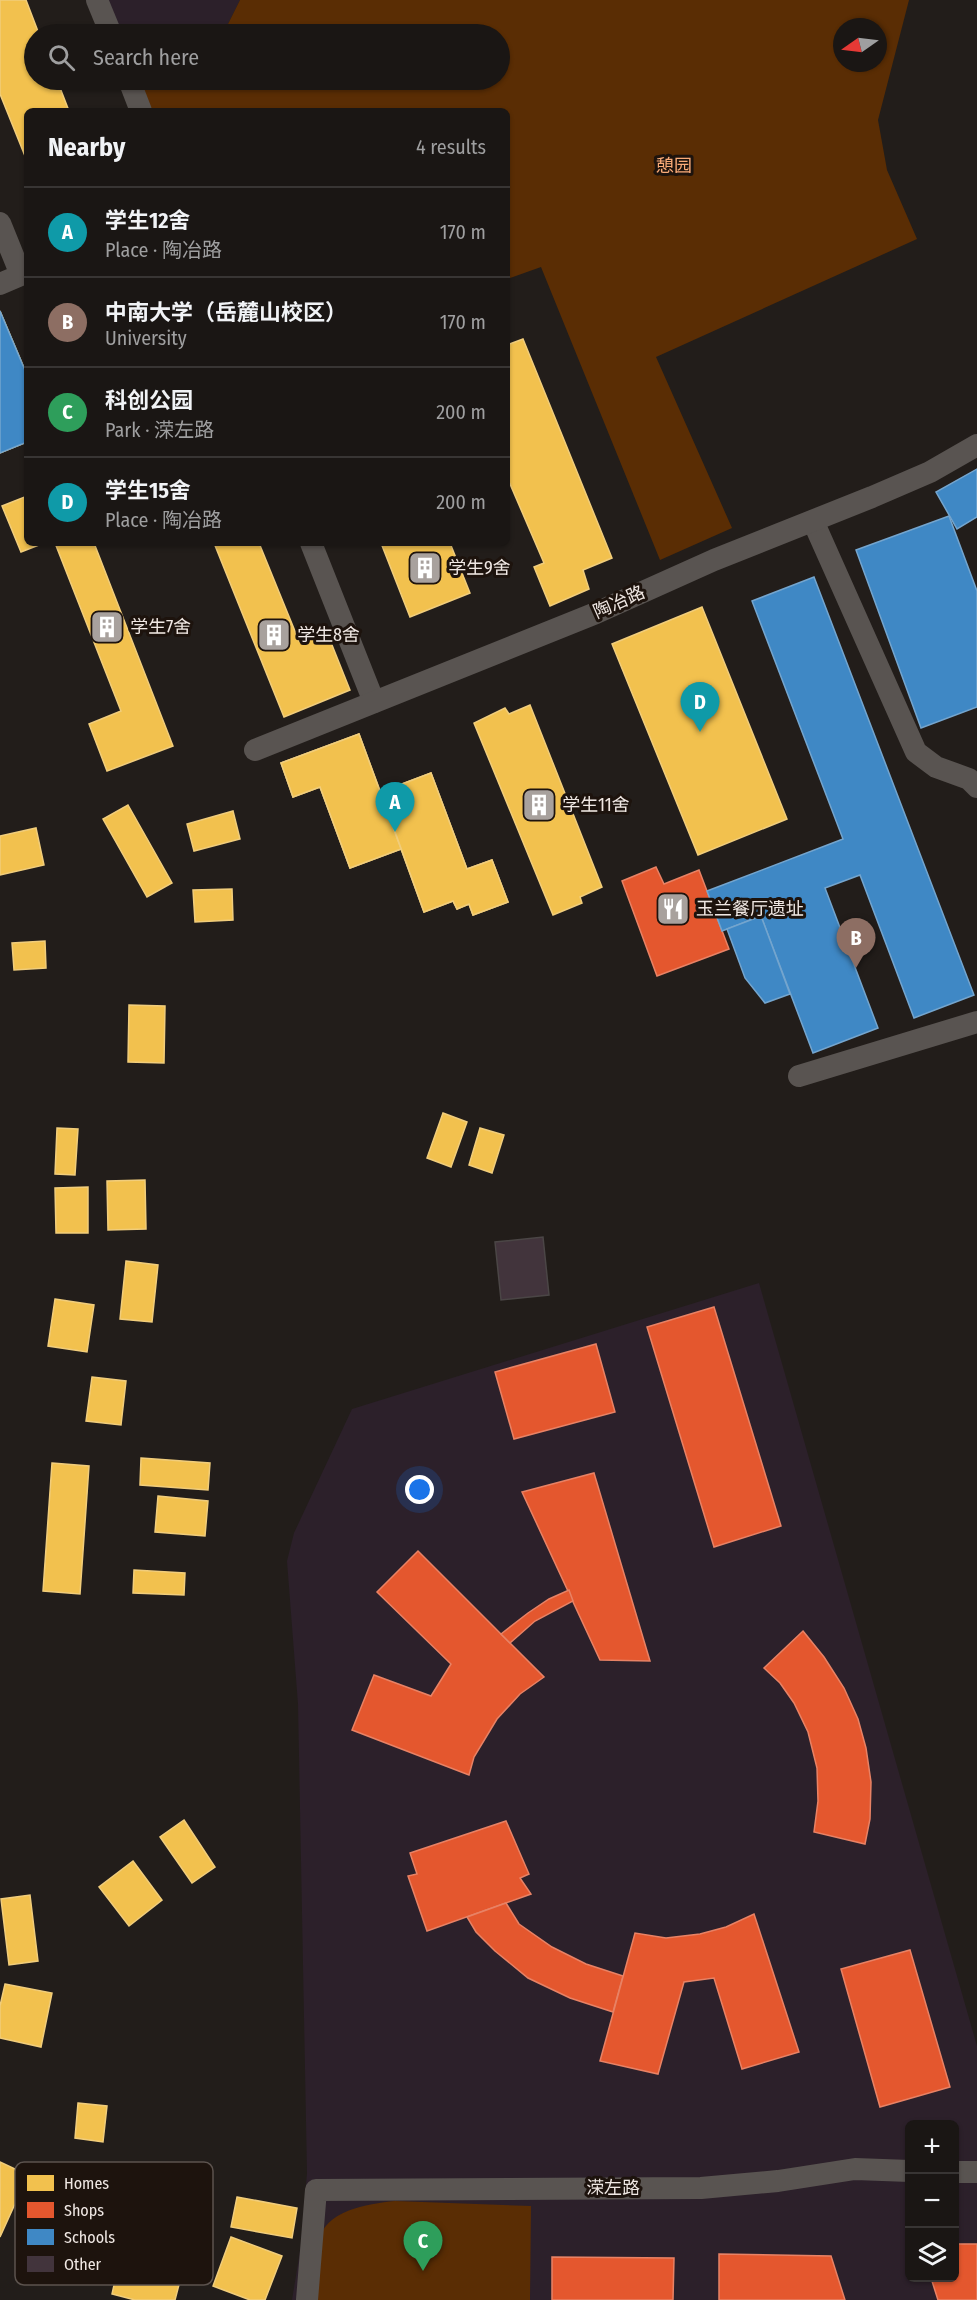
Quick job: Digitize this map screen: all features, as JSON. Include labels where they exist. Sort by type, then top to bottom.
[{"type":"street","points":[[97,0],[107,24]]},
{"type":"street","points":[[133,90],[140,108]]},
{"type":"street","points":[[0,223],[10,280]]},
{"type":"street","name":"陶冶路","points":[[255,750],[596,613],[714,560],[930,472],[973,445]]},
{"type":"street","points":[[813,521],[916,752],[936,767],[969,779],[977,787]]},
{"type":"street","points":[[312,546],[374,702]]},
{"type":"street","points":[[799,1076],[977,1022]]},
{"type":"street","name":"溁左路","points":[[307,2300],[316,2190],[701,2188],[778,2181],[855,2169],[905,2171]]},
{"type":"street","points":[[959,2172],[977,2172]]},
{"type":"shaded area","points":[[97,0],[240,0],[228,24],[107,24]]},
{"type":"shaded area","points":[[759,1283],[977,2046],[977,2300],[292,2300],[301,2245],[307,2173],[298,1704],[287,1561],[294,1533],[352,1409]]},
{"type":"green space","name":"憩园","points":[[240,0],[909,0],[878,120],[887,170],[917,239],[656,357],[732,528],[660,560],[541,267],[510,278],[510,108],[141,108],[140,90],[510,90],[510,24],[228,24]]},
{"type":"green space","points":[[395,2201],[531,2206],[530,2300],[316,2300],[318,2243],[329,2223],[338,2216],[360,2207]]},
{"type":"building: Homes","points":[[0,0],[26,0],[35,24],[24,24],[24,90],[61,90],[68,108],[24,108],[24,154],[0,94]]},
{"type":"building: Homes","points":[[0,311],[24,368],[24,443],[0,453]]},
{"type":"building: Homes","points":[[523,339],[612,558],[583,570],[589,589],[550,606],[534,567],[544,563],[510,484],[510,344]]},
{"type":"building: Homes","points":[[24,497],[24,546],[36,546],[21,552],[2,506]]},
{"type":"building: Homes","name":"学生7舍","points":[[56,546],[95,546],[173,746],[107,771],[89,724],[121,711]]},
{"type":"building: Homes","name":"学生8舍","points":[[215,546],[260,546],[299,641],[326,630],[350,690],[284,717]]},
{"type":"building: Homes","name":"学生9舍","points":[[382,546],[451,546],[470,593],[410,617]]},
{"type":"building: Homes","points":[[702,607],[787,819],[698,855],[612,644]]},
{"type":"building: Homes","name":"学生11舍","points":[[530,705],[602,887],[580,897],[582,903],[553,915],[474,723],[505,708],[509,714]]},
{"type":"building: Homes","points":[[359,734],[389,815],[410,807],[402,784],[431,773],[467,869],[492,860],[508,902],[473,915],[469,904],[457,909],[453,901],[424,912],[401,849],[350,868],[320,787],[293,797],[281,763]]},
{"type":"building: Homes","points":[[359,734],[401,849],[350,868],[320,787],[293,797],[281,763]]},
{"type":"building: Homes","points":[[431,773],[467,869],[492,860],[508,902],[473,915],[469,904],[457,909],[453,901],[424,912],[389,815],[410,807],[402,784]]},
{"type":"building: Homes","points":[[128,805],[172,883],[147,897],[103,819]]},
{"type":"building: Homes","points":[[233,811],[240,839],[194,851],[187,824]]},
{"type":"building: Homes","points":[[36,828],[44,865],[0,875],[0,836]]},
{"type":"building: Homes","points":[[232,889],[233,920],[195,922],[193,890]]},
{"type":"building: Homes","points":[[45,941],[46,968],[14,970],[12,943]]},
{"type":"building: Homes","points":[[129,1005],[165,1006],[164,1063],[128,1062]]},
{"type":"building: Homes","points":[[443,1113],[467,1122],[451,1167],[427,1158]]},
{"type":"building: Homes","points":[[57,1128],[78,1129],[75,1175],[55,1174]]},
{"type":"building: Homes","points":[[480,1128],[504,1135],[492,1173],[469,1165]]},
{"type":"building: Homes","points":[[145,1180],[146,1229],[108,1230],[107,1181]]},
{"type":"building: Homes","points":[[88,1187],[88,1233],[56,1233],[55,1188]]},
{"type":"building: Homes","points":[[126,1261],[158,1265],[152,1322],[120,1319]]},
{"type":"building: Homes","points":[[55,1299],[94,1305],[87,1352],[48,1346]]},
{"type":"building: Homes","points":[[92,1377],[126,1381],[121,1425],[86,1421]]},
{"type":"building: Homes","points":[[141,1458],[210,1463],[208,1490],[140,1485]]},
{"type":"building: Homes","points":[[52,1463],[89,1466],[80,1594],[43,1591]]},
{"type":"building: Homes","points":[[158,1496],[208,1501],[205,1536],[155,1532]]},
{"type":"building: Homes","points":[[134,1570],[185,1573],[184,1595],[133,1593]]},
{"type":"building: Homes","points":[[184,1820],[215,1867],[192,1883],[160,1837]]},
{"type":"building: Homes","points":[[133,1861],[162,1900],[129,1926],[99,1887]]},
{"type":"building: Homes","points":[[30,1895],[38,1961],[9,1965],[1,1899]]},
{"type":"building: Homes","points":[[5,1984],[52,1993],[41,2047],[0,2038],[0,2006]]},
{"type":"building: Homes","points":[[78,2103],[107,2106],[103,2142],[75,2138]]},
{"type":"building: Homes","points":[[0,2162],[15,2169],[15,2204],[0,2237]]},
{"type":"building: Homes","points":[[237,2197],[297,2208],[292,2238],[231,2227]]},
{"type":"building: Homes","points":[[231,2237],[282,2256],[265,2300],[250,2300],[213,2286]]},
{"type":"building: Homes","points":[[114,2285],[179,2285],[175,2300],[135,2300],[112,2294]]},
{"type":"building: Shops","name":"玉兰餐厅遗址","points":[[656,867],[664,884],[699,870],[729,949],[657,976],[622,881]]},
{"type":"building: Shops","points":[[714,1307],[781,1526],[714,1547],[647,1327]]},
{"type":"building: Shops","points":[[596,1344],[615,1412],[514,1439],[495,1372]]},
{"type":"building: Shops","points":[[594,1473],[650,1661],[600,1660],[522,1492]]},
{"type":"building: Shops","points":[[418,1551],[544,1677],[520,1694],[497,1719],[474,1757],[469,1775],[352,1730],[374,1675],[431,1696],[451,1664],[377,1592]]},
{"type":"building: Shops","points":[[569,1590],[573,1601],[535,1621],[510,1643],[501,1634],[549,1599]]},
{"type":"building: Shops","points":[[803,1631],[824,1657],[844,1688],[858,1719],[866,1748],[871,1782],[870,1819],[865,1844],[814,1832],[818,1801],[817,1768],[808,1732],[794,1703],[780,1683],[764,1668]]},
{"type":"building: Shops","points":[[506,1821],[529,1874],[520,1878],[531,1894],[427,1931],[408,1876],[417,1874],[410,1853]]},
{"type":"building: Shops","points":[[506,1903],[519,1924],[552,1947],[586,1964],[623,1976],[613,2012],[570,1998],[528,1978],[476,1932],[467,1917]]},
{"type":"building: Shops","points":[[754,1914],[799,2052],[742,2069],[714,1978],[684,1982],[658,2074],[600,2061],[635,1933],[666,1938],[700,1934],[726,1927]]},
{"type":"building: Shops","points":[[910,1950],[950,2087],[880,2107],[841,1969]]},
{"type":"building: Shops","points":[[959,2244],[977,2244],[977,2300],[938,2300],[932,2282],[959,2282]]},
{"type":"building: Shops","points":[[719,2254],[831,2256],[845,2300],[719,2300]]},
{"type":"building: Shops","points":[[552,2257],[674,2258],[673,2300],[552,2300]]},
{"type":"building: Schools","points":[[0,311],[24,368],[24,443],[0,453]]},
{"type":"building: Schools","points":[[977,469],[977,517],[957,529],[936,492]]},
{"type":"building: Schools","points":[[949,516],[977,591],[977,707],[921,728],[856,550]]},
{"type":"building: Schools","points":[[814,577],[974,995],[914,1018],[860,875],[825,888],[878,1028],[813,1053],[761,916],[722,931],[707,891],[843,839],[752,601]]},
{"type":"building: Schools","points":[[761,916],[790,994],[765,1003],[745,978],[727,929]]},
{"type":"building: Other","points":[[543,1237],[549,1295],[501,1300],[495,1242]]},
{"type":"place","name":"学生9舍","points":[[425,568]]},
{"type":"place","name":"学生7舍","points":[[107,627]]},
{"type":"place","name":"学生8舍","points":[[274,635]]},
{"type":"place","name":"学生15舍","points":[[700,732]]},
{"type":"place","name":"学生11舍","points":[[539,805]]},
{"type":"place","name":"学生12舍","points":[[395,832]]},
{"type":"place","name":"玉兰餐厅遗址","points":[[673,909]]},
{"type":"place","name":"中南大学（岳麓山校区）","points":[[856,968]]},
{"type":"place","name":"科创公园","points":[[423,2271]]}]
